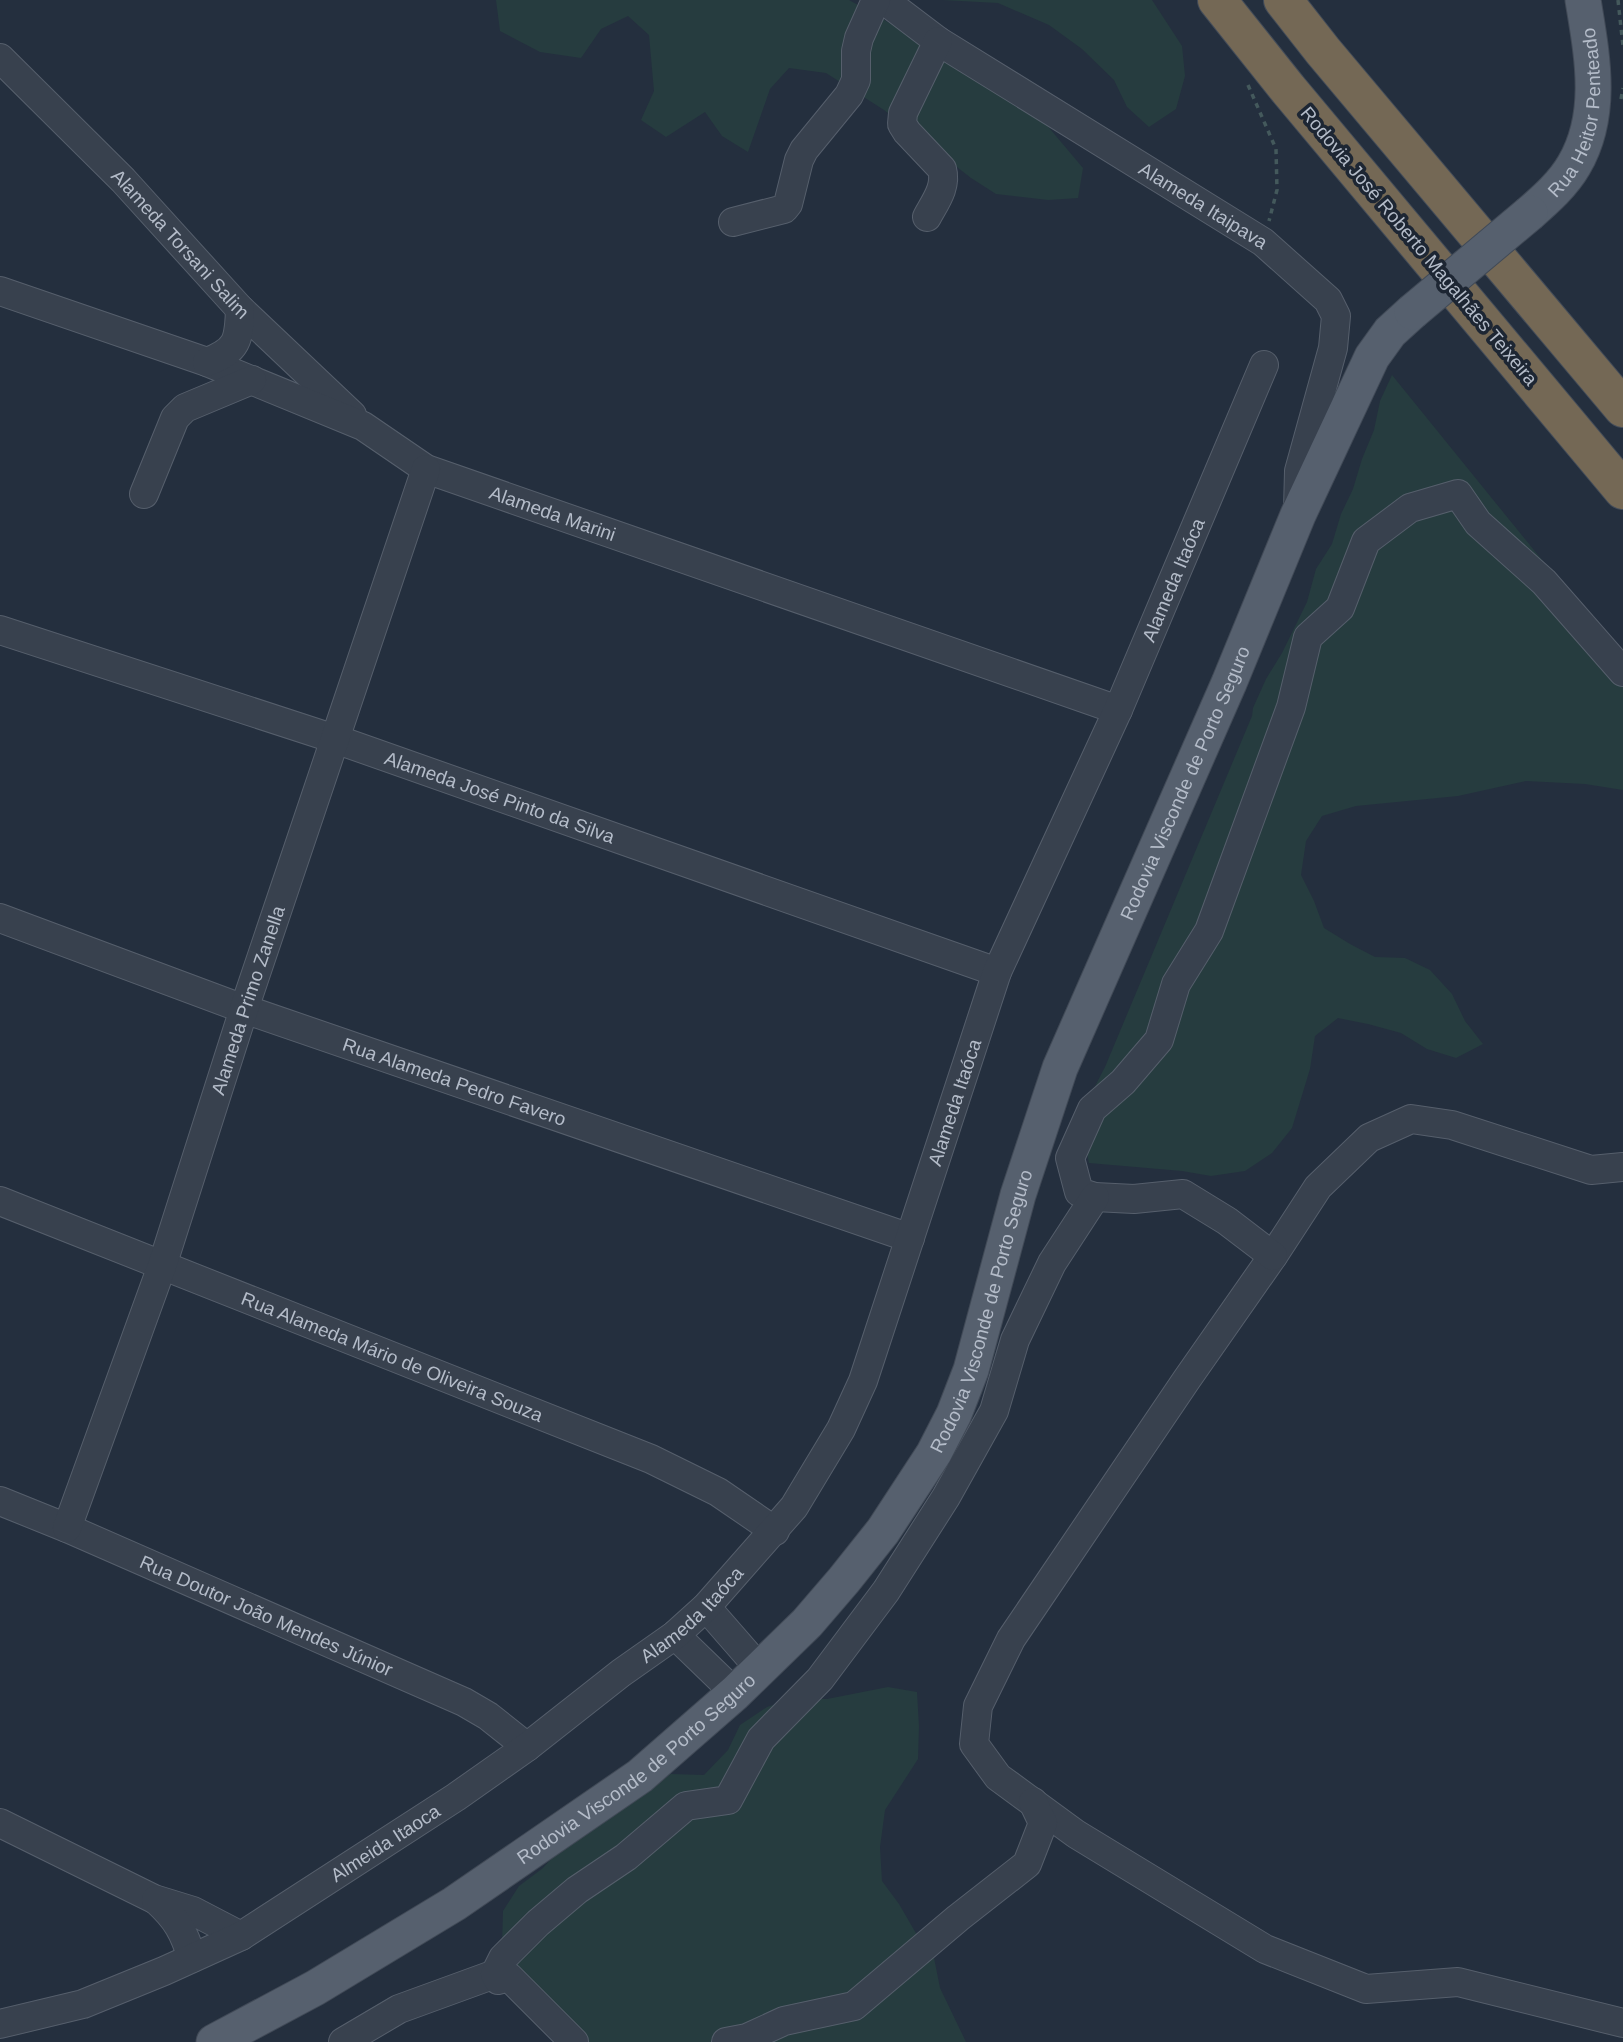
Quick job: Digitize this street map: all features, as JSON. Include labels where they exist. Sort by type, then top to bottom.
[{"type":"highway","name":"Rodovia José Roberto Magalhães Teixeira","points":[[1217,0],[1288,89],[1623,490]]},
{"type":"highway","points":[[1283,0],[1623,408]]},
{"type":"main road","name":"Rua Heitor Penteado","points":[[1412,312],[1530,214],[1555,190],[1574,166],[1587,136],[1594,83],[1583,0]]},
{"type":"main road","name":"Rodovia Visconde de Porto Seguro","points":[[214,2042],[315,1988],[454,1904],[640,1776],[760,1669],[814,1614],[883,1531],[934,1453],[954,1414],[971,1370],[1018,1195],[1060,1068],[1229,682],[1298,515],[1372,357],[1390,332],[1412,312]]},
{"type":"street","points":[[733,222],[784,209],[788,204],[804,150],[849,95],[856,80],[859,38],[876,0]]},
{"type":"street","name":"Alameda Itaipava","points":[[884,0],[937,41],[1263,242],[1328,300],[1336,316],[1333,348],[1299,471],[1298,515]]},
{"type":"street","points":[[927,217],[943,186],[942,169],[902,124],[903,113],[937,41]]},
{"type":"street","name":"Alameda Torsani Salim","points":[[0,58],[123,180],[240,309],[363,426]]},
{"type":"street","name":"Alameda Marini","points":[[0,291],[207,362],[363,426],[426,469],[1118,710]]},
{"type":"street","points":[[207,362],[232,350],[239,332],[240,309]]},
{"type":"street","name":"Alameda Itaóca","points":[[527,1747],[621,1673],[675,1635],[706,1607],[794,1507],[847,1417],[863,1381],[997,972],[1118,710],[1264,365]]},
{"type":"street","points":[[144,494],[175,418],[185,408],[252,380]]},
{"type":"street","name":"Alameda Primo Zanella","points":[[67,1528],[162,1266],[244,1009],[426,469]]},
{"type":"street","points":[[1273,1256],[1227,1221],[1182,1194],[1134,1199],[1095,1197],[1079,1192],[1070,1158],[1092,1110],[1123,1082],[1158,1040],[1176,985],[1209,931],[1291,707],[1308,637],[1339,608],[1366,541],[1410,508],[1458,494],[1478,523],[1544,582],[1623,672]]},
{"type":"street","name":"Alameda José Pinto da Silva","points":[[0,630],[335,739],[997,972]]},
{"type":"street","name":"Rua Alameda Pedro Favero","points":[[0,918],[244,1009],[910,1238]]},
{"type":"street","points":[[1623,1167],[1591,1170],[1452,1125],[1411,1119],[1369,1138],[1318,1187],[1012,1639],[978,1706],[974,1744],[998,1777],[1076,1834],[1265,1949],[1366,1989],[1458,1982],[1623,2023]]},
{"type":"street","points":[[343,2042],[399,2010],[495,1974],[503,1958],[538,1923],[577,1890],[626,1857],[686,1806],[728,1800],[761,1739],[820,1679],[886,1591],[946,1497],[994,1412],[1015,1340],[1052,1263],[1095,1197]]},
{"type":"street","name":"Rua Alameda Mário de Oliveira Souza","points":[[0,1201],[651,1459],[719,1492],[775,1531]]},
{"type":"street","name":"Rua Doutor João Mendes Júnior","points":[[0,1501],[464,1702],[488,1716],[527,1747]]},
{"type":"street","points":[[706,1607],[760,1669]]},
{"type":"street","points":[[675,1635],[735,1693]]},
{"type":"street","name":"Almeida Itaoca","points":[[0,2024],[83,2004],[241,1936],[456,1797],[527,1747]]},
{"type":"street","points":[[726,2042],[747,2038],[784,2021],[854,2006],[1027,1864],[1043,1822],[1033,1802]]},
{"type":"street","points":[[0,1823],[154,1899],[193,1911],[241,1936]]},
{"type":"street","points":[[154,1899],[173,1916],[184,1933],[192,1958]]},
{"type":"street","points":[[495,1974],[498,1980],[509,1977],[574,2042]]},
{"type":"path","points":[[1618,0],[1623,46]]},
{"type":"path","points":[[1247,80],[1250,93],[1276,149],[1277,190],[1263,242]]},
{"type":"green space","points":[[496,0],[849,0],[1034,110],[1083,168],[1078,198],[1048,200],[996,194],[971,178],[884,110],[826,73],[789,68],[770,89],[748,152],[722,136],[705,112],[666,137],[641,120],[654,91],[649,35],[628,16],[601,29],[581,58],[540,52],[500,31]]},
{"type":"green space","points":[[942,0],[1152,0],[1182,46],[1185,76],[1176,109],[1149,127],[1127,107],[1114,80],[1082,49],[1049,25],[998,3]]},
{"type":"green space","points":[[1392,375],[1623,660],[1623,790],[1585,784],[1526,781],[1458,796],[1356,806],[1322,816],[1306,841],[1301,875],[1324,928],[1375,957],[1405,958],[1430,970],[1452,994],[1465,1021],[1483,1044],[1456,1058],[1427,1049],[1401,1033],[1338,1018],[1315,1036],[1310,1069],[1292,1128],[1272,1153],[1245,1171],[1211,1176],[1089,1163],[1083,1133],[1092,1092],[1105,1067],[1252,716],[1253,708],[1307,602],[1316,569],[1332,544],[1374,430],[1380,401]]},
{"type":"green space","points":[[888,1687],[917,1692],[918,1759],[885,1810],[880,1847],[882,1881],[934,1958],[940,1988],[966,2042],[574,2042],[536,2006],[502,1945],[503,1911],[519,1886],[543,1868],[562,1847],[671,1774],[704,1775],[728,1750],[740,1725],[767,1707],[794,1698],[827,1699]]}]
